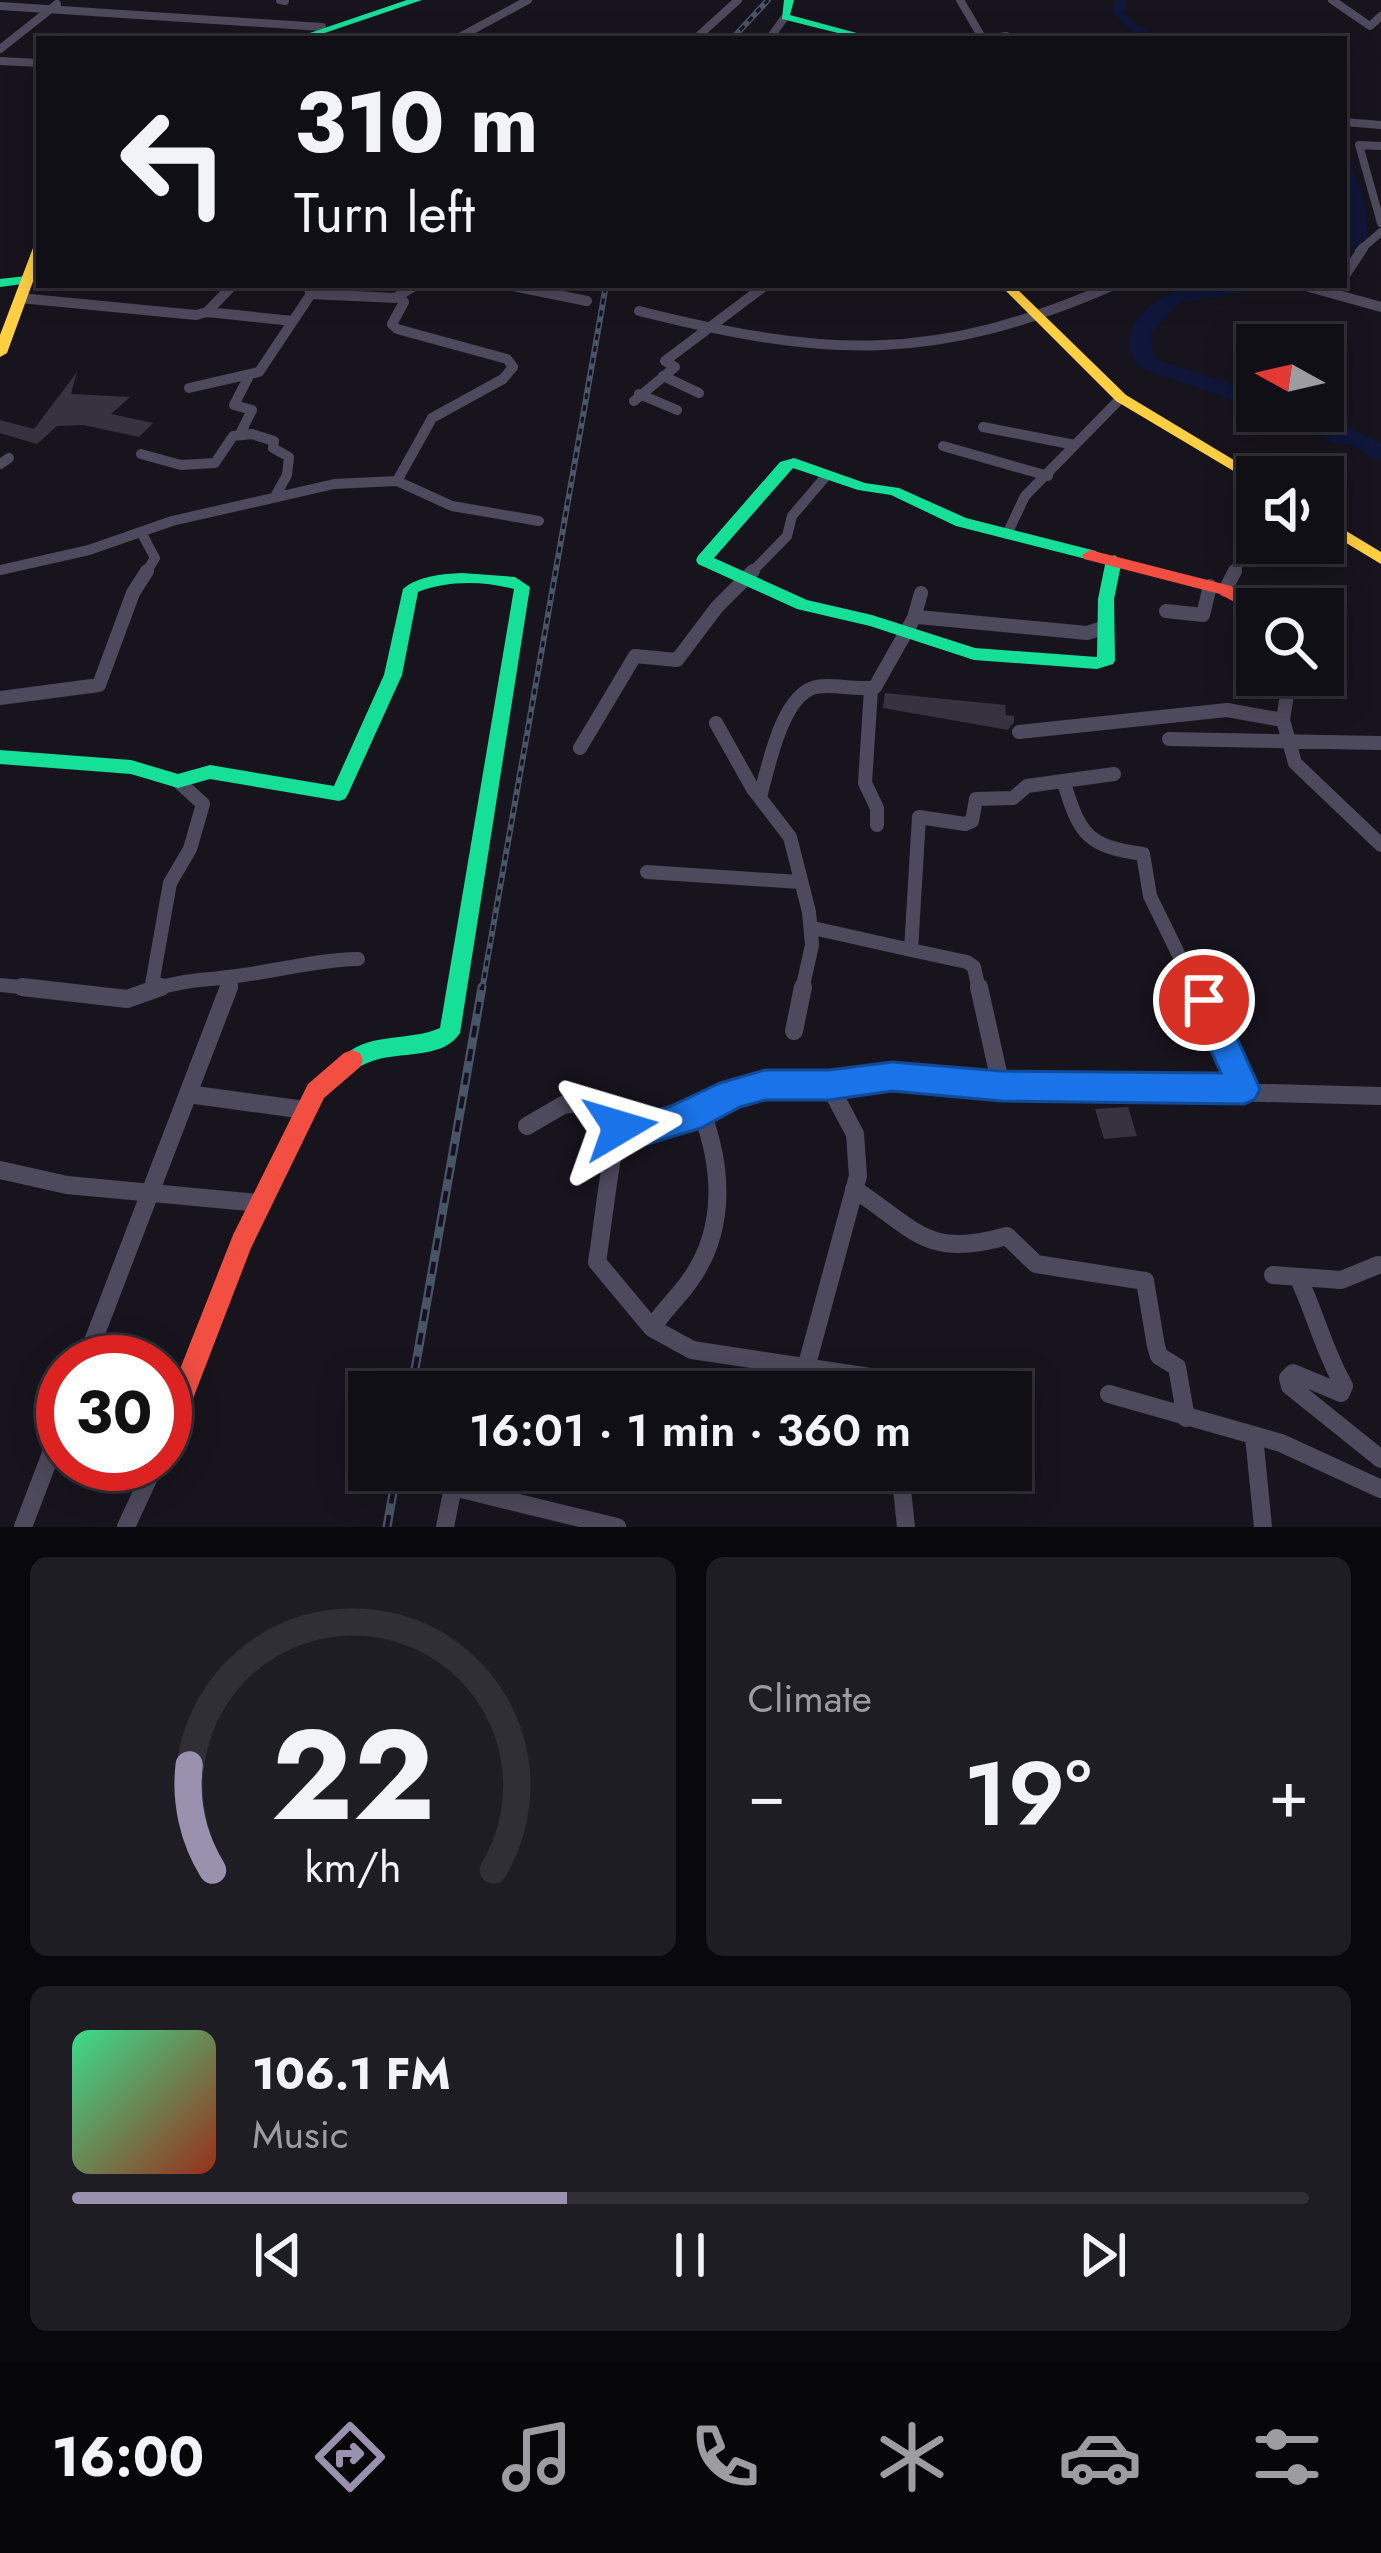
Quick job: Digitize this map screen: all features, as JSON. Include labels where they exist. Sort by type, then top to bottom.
[{"type":"main road","points":[[300,36],[404,0]]},
{"type":"main road","points":[[302,36],[417,0]]},
{"type":"main road","points":[[787,9],[865,36]]},
{"type":"main road","points":[[0,284],[33,266]]},
{"type":"main road","points":[[0,353],[8,343],[33,266]]},
{"type":"main road","points":[[1009,288],[1121,398],[1236,467]]},
{"type":"main road","points":[[1114,560],[1106,660],[1096,663],[974,654],[913,625],[803,605],[704,560],[784,465],[794,463],[863,488],[894,491],[961,522],[1114,560],[1218,588],[1236,598]]},
{"type":"main road","points":[[1344,535],[1381,559]]},
{"type":"main road","points":[[0,757],[131,767],[178,781],[210,772],[339,794],[393,675],[411,589],[444,581],[522,586],[450,1034],[437,1043],[383,1045],[333,1072],[305,1110],[259,1203],[192,1370]]},
{"type":"street","points":[[462,36],[529,0]]},
{"type":"street","points":[[698,36],[738,0]]},
{"type":"street","points":[[960,0],[984,36]]},
{"type":"street","points":[[1332,0],[1370,26],[1381,16]]},
{"type":"street","points":[[0,6],[60,3],[243,22],[288,20],[322,27]]},
{"type":"street","points":[[0,49],[60,3]]},
{"type":"street","points":[[771,36],[787,9]]},
{"type":"street","points":[[0,61],[36,63]]},
{"type":"street","points":[[1347,122],[1381,124]]},
{"type":"street","points":[[1347,271],[1381,227],[1359,145],[1381,146]]},
{"type":"street","points":[[100,288],[179,314],[207,312],[292,321]]},
{"type":"street","points":[[207,312],[230,288]]},
{"type":"street","points":[[189,388],[259,371],[309,290],[399,296],[411,288]]},
{"type":"street","points":[[522,288],[587,301]]},
{"type":"street","points":[[677,410],[636,397],[675,368],[664,361],[762,288]]},
{"type":"street","points":[[639,310],[711,330],[850,347],[925,347],[1042,320],[1108,288]]},
{"type":"street","points":[[1346,288],[1381,307]]},
{"type":"street","points":[[397,481],[431,418],[503,379],[513,367],[507,359],[397,329],[392,325],[404,302],[399,296]]},
{"type":"street","points":[[141,454],[182,465],[215,463],[230,439],[240,434],[252,410],[234,403],[249,376]]},
{"type":"street","points":[[663,376],[699,393]]},
{"type":"street","points":[[1007,534],[1025,496],[1121,398]]},
{"type":"street","points":[[983,427],[1075,445]]},
{"type":"street","points":[[240,434],[274,441],[273,448],[289,457],[287,475],[276,495]]},
{"type":"street","points":[[943,446],[1048,476]]},
{"type":"street","points":[[580,748],[635,656],[677,660],[787,536],[792,516],[827,475]]},
{"type":"street","points":[[0,570],[276,495],[334,484],[397,481],[452,506],[538,521]]},
{"type":"street","points":[[0,698],[99,685],[133,592],[155,558],[141,532]]},
{"type":"street","points":[[1166,611],[1203,615],[1236,560]]},
{"type":"street","points":[[877,825],[877,808],[865,783],[872,689],[887,655],[913,625],[921,593]]},
{"type":"street","points":[[913,625],[1088,633],[1106,627]]},
{"type":"street","points":[[760,797],[776,742],[804,691],[872,689]]},
{"type":"street","points":[[1287,696],[1283,720],[1294,763],[1381,845]]},
{"type":"street","points":[[1019,732],[1227,710],[1283,720]]},
{"type":"street","points":[[716,723],[790,837],[813,928],[794,1031]]},
{"type":"street","points":[[1169,740],[1381,742]]},
{"type":"street","points":[[911,950],[919,818],[927,815],[965,824],[972,820],[976,800],[1013,798],[1027,786],[1114,774]]},
{"type":"street","points":[[151,991],[170,883],[190,849],[203,804],[178,781]]},
{"type":"street","points":[[1064,783],[1078,829],[1108,848],[1143,854],[1150,896],[1244,1089]]},
{"type":"street","points":[[647,872],[799,882]]},
{"type":"street","points":[[813,928],[926,957],[965,959],[974,967],[1001,1086]]},
{"type":"street","points":[[0,985],[127,999],[191,977],[233,976],[313,960],[358,959]]},
{"type":"street","points":[[95,1335],[233,976]]},
{"type":"street","points":[[526,1126],[575,1101],[592,1104],[610,1122],[641,1131],[701,1113],[732,1094],[765,1085],[829,1085],[892,1076],[1001,1086],[1381,1096]]},
{"type":"street","points":[[806,1368],[854,1190],[859,1152],[854,1132],[829,1085]]},
{"type":"street","points":[[188,1094],[305,1110]]},
{"type":"street","points":[[652,1328],[668,1301],[697,1273],[711,1239],[719,1174],[701,1113]]},
{"type":"street","points":[[628,1129],[628,1138],[613,1154],[609,1168],[610,1194],[597,1262],[652,1328],[692,1350],[829,1371]]},
{"type":"street","points":[[0,1171],[146,1200],[259,1203]]},
{"type":"street","points":[[854,1190],[934,1246],[964,1249],[1007,1236],[1036,1264],[1144,1281],[1156,1346],[1160,1356],[1177,1367],[1186,1418]]},
{"type":"street","points":[[1273,1275],[1340,1280],[1378,1265]]},
{"type":"street","points":[[1298,1276],[1316,1315],[1326,1354],[1344,1386],[1341,1393],[1293,1372],[1290,1385],[1381,1459]]},
{"type":"street","points":[[1109,1394],[1254,1436],[1381,1489]]},
{"type":"street","points":[[1254,1436],[1263,1527]]},
{"type":"street","points":[[445,1527],[453,1486],[617,1527]]},
{"type":"street","points":[[23,1527],[37,1491]]},
{"type":"street","points":[[126,1527],[143,1491]]},
{"type":"street","points":[[902,1491],[906,1527]]},
{"type":"water","points":[[1347,160],[1362,194],[1367,238],[1347,253]]},
{"type":"water","points":[[1270,288],[1179,303],[1151,334],[1154,359],[1236,385],[1236,401],[1144,369],[1134,359],[1130,336],[1134,325],[1164,296],[1184,289]]},
{"type":"water","points":[[1344,425],[1381,443],[1381,462],[1351,445],[1333,443],[1318,432],[1344,432]]},
{"type":"building","points":[[77,372],[71,394],[130,397],[111,414],[153,423],[139,437],[83,425],[57,426],[37,444],[0,433],[0,420],[34,429]]},
{"type":"building","points":[[885,693],[1005,705],[1006,715],[1014,716],[1014,722],[1008,730],[883,708]]},
{"type":"building","points":[[1128,1107],[1137,1136],[1104,1139],[1095,1109]]},
{"type":"waterway","points":[[1121,0],[1118,12],[1130,25],[1152,36]]},
{"type":"waterway","points":[[1347,160],[1364,169]]},
{"type":"railway","points":[[735,36],[768,0]]},
{"type":"railway","points":[[482,990],[605,288]]},
{"type":"railway","points":[[415,1371],[482,987]]},
{"type":"railway","points":[[387,1527],[393,1491]]},
{"type":"traffic: fast","points":[[306,36],[417,0]]},
{"type":"traffic: fast","points":[[789,0],[785,17],[862,36]]},
{"type":"traffic: fast","points":[[0,283],[26,280]]},
{"type":"traffic: fast","points":[[1090,555],[961,522],[894,491],[863,487],[794,463],[785,465],[704,560],[803,605],[872,621],[974,654],[1097,663],[1107,660],[1106,599],[1114,560]]},
{"type":"traffic: fast","points":[[0,757],[131,767],[178,781],[210,772],[339,794],[393,675],[411,589],[462,578],[515,582],[522,587],[450,1033],[352,1060]]},
{"type":"traffic: slow","points":[[0,353],[36,256]]},
{"type":"traffic: slow","points":[[1009,288],[1121,398],[1236,467]]},
{"type":"traffic: slow","points":[[1344,535],[1381,559]]},
{"type":"traffic: jam","points":[[1090,555],[1236,597]]},
{"type":"traffic: jam","points":[[192,1369],[241,1243],[316,1091],[352,1060]]},
{"type":"route","points":[[620,1127],[641,1131],[701,1113],[732,1094],[765,1085],[829,1085],[892,1076],[1001,1086],[1244,1089],[1204,1000]]}]
